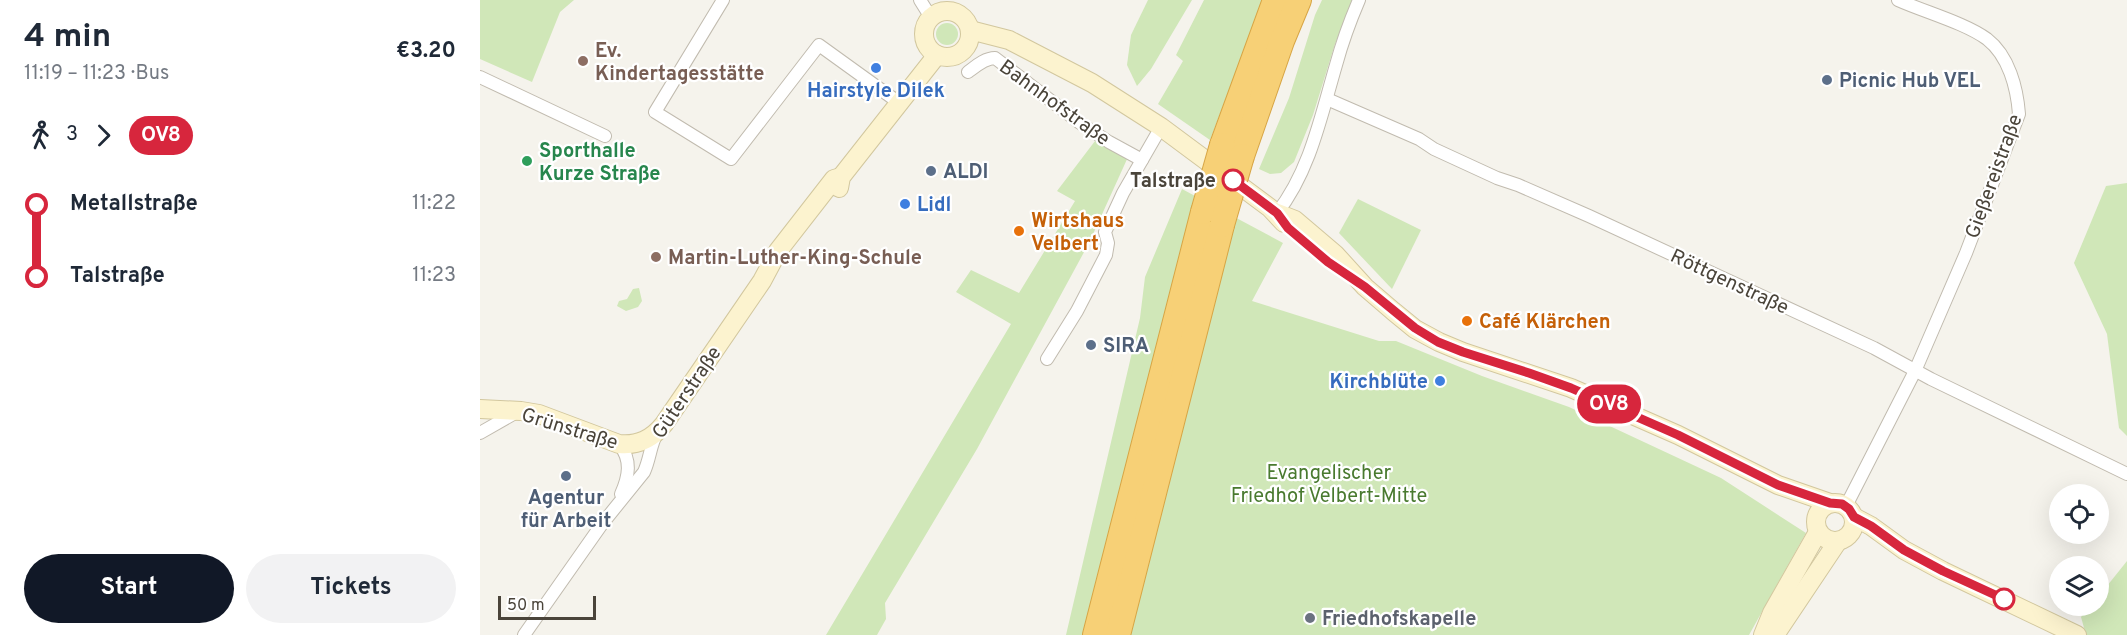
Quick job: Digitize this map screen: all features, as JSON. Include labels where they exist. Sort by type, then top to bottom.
[{"type":"highway","points":[[1095,635],[1275,0]]},
{"type":"highway","points":[[1232,150],[1266,84],[1299,0]]},
{"type":"highway","points":[[1118,635],[1213,218]]},
{"type":"street","points":[[723,0],[655,112],[731,159],[819,45],[898,102]]},
{"type":"street","points":[[920,0],[930,16]]},
{"type":"street","points":[[1277,213],[1297,184],[1328,99],[1335,66],[1359,0]]},
{"type":"street","name":"Gießereistraße","points":[[1844,520],[1915,371],[1966,253],[2019,114],[2018,94],[2010,73],[2001,55],[1988,40],[1953,21],[1898,0]]},
{"type":"street","points":[[960,7],[966,21],[968,38],[963,51],[953,57],[937,55],[929,48],[925,39],[925,27],[930,16],[960,7]]},
{"type":"street","name":"Bahnhofstraße","points":[[968,38],[1046,58],[1092,83],[1161,127],[1277,213],[1288,228],[1328,262],[1365,287],[1415,328],[1438,342],[1529,373],[1613,406],[1678,435],[1943,571],[2077,635]]},
{"type":"street","name":"Güterstraße","points":[[524,635],[617,504],[644,472],[651,443],[657,432],[762,281],[778,252],[834,179],[841,177],[937,55]]},
{"type":"street","name":"Bahnhofstraße","points":[[968,72],[996,58],[1080,123],[1108,142],[1142,160]]},
{"type":"street","points":[[480,77],[605,136]]},
{"type":"street","name":"Röttgenstraße","points":[[1328,99],[1419,139],[1434,149],[1497,178],[1589,216],[1800,313],[2127,474]]},
{"type":"street","points":[[1047,358],[1077,311],[1106,255],[1108,243],[1105,232],[1123,193],[1161,127]]},
{"type":"street","name":"Grünstraße","points":[[480,409],[521,411],[548,417],[619,444],[639,443],[657,432]]},
{"type":"street","points":[[480,433],[509,415],[521,411]]},
{"type":"street","name":"Güterstraße","points":[[617,504],[628,467],[627,457],[619,444]]},
{"type":"street","name":"Bahnhofstraße","points":[[1778,485],[1817,524],[1826,540],[1844,520]]},
{"type":"street","points":[[1763,635],[1817,524],[1822,507],[1844,520],[1775,635]]},
{"type":"green space","points":[[480,0],[574,0],[560,12],[532,82],[480,59]]},
{"type":"green space","points":[[1148,0],[1192,0],[1151,69],[1137,86],[1127,65],[1131,35]]},
{"type":"green space","points":[[1204,0],[1263,0],[1210,140],[1158,104],[1183,61],[1176,55]]},
{"type":"green space","points":[[1322,0],[1353,0],[1335,44],[1313,115],[1294,162],[1281,173],[1270,174],[1259,169],[1289,98],[1315,15]]},
{"type":"green space","points":[[947,23],[955,26],[958,34],[955,42],[947,45],[939,42],[936,34],[939,26]]},
{"type":"green space","points":[[1095,141],[1128,157],[1089,243],[977,449],[885,603],[886,619],[877,635],[826,635],[1011,324],[956,292],[971,270],[1019,293],[1075,201],[1057,191]]},
{"type":"green space","points":[[2127,183],[2127,436],[2119,428],[2107,334],[2074,263],[2106,186]]},
{"type":"green space","name":"Evangelischer Friedhof Velbert-Mitte","points":[[1182,189],[1283,243],[1252,301],[1379,341],[1396,341],[1482,376],[1569,407],[1721,478],[1806,533],[1749,635],[1066,635],[1140,318],[1145,277]]},
{"type":"green space","points":[[1358,199],[1421,230],[1392,289],[1339,233]]},
{"type":"green space","points":[[639,288],[642,301],[638,307],[626,311],[617,306],[619,301],[627,299],[633,289]]},
{"type":"green space","points":[[2127,561],[2127,635],[2086,635],[2082,616],[2109,616],[2109,584]]},
{"type":"bus line","name":"OV8","points":[[1233,180],[1277,213],[1288,228],[1328,262],[1365,287],[1415,328],[1438,342],[1571,388],[1678,435],[1778,485],[1830,503],[1842,504],[1854,517],[1871,526],[1904,550],[2004,599]]},
{"type":"place","name":"Ev. Kindertagesstätte","points":[[583,61]]},
{"type":"place","name":"Hairstyle Dilek","points":[[876,68]]},
{"type":"place","name":"Picnic Hub VEL","points":[[1827,80]]},
{"type":"place","name":"Sporthalle Kurze Straße","points":[[527,161]]},
{"type":"place","name":"ALDI","points":[[931,171]]},
{"type":"place","name":"Talstraße","points":[[1233,180]]},
{"type":"place","name":"Lidl","points":[[905,204]]},
{"type":"place","name":"Wirtshaus Velbert","points":[[1019,231]]},
{"type":"place","name":"Martin-Luther-King-Schule","points":[[656,257]]},
{"type":"place","name":"Café Klärchen","points":[[1467,321]]},
{"type":"place","name":"SIRA","points":[[1091,345]]},
{"type":"place","name":"Kirchblüte","points":[[1440,381]]},
{"type":"place","name":"Agentur für Arbeit","points":[[566,476]]},
{"type":"place","name":"Friedhofskapelle","points":[[1310,618]]}]
